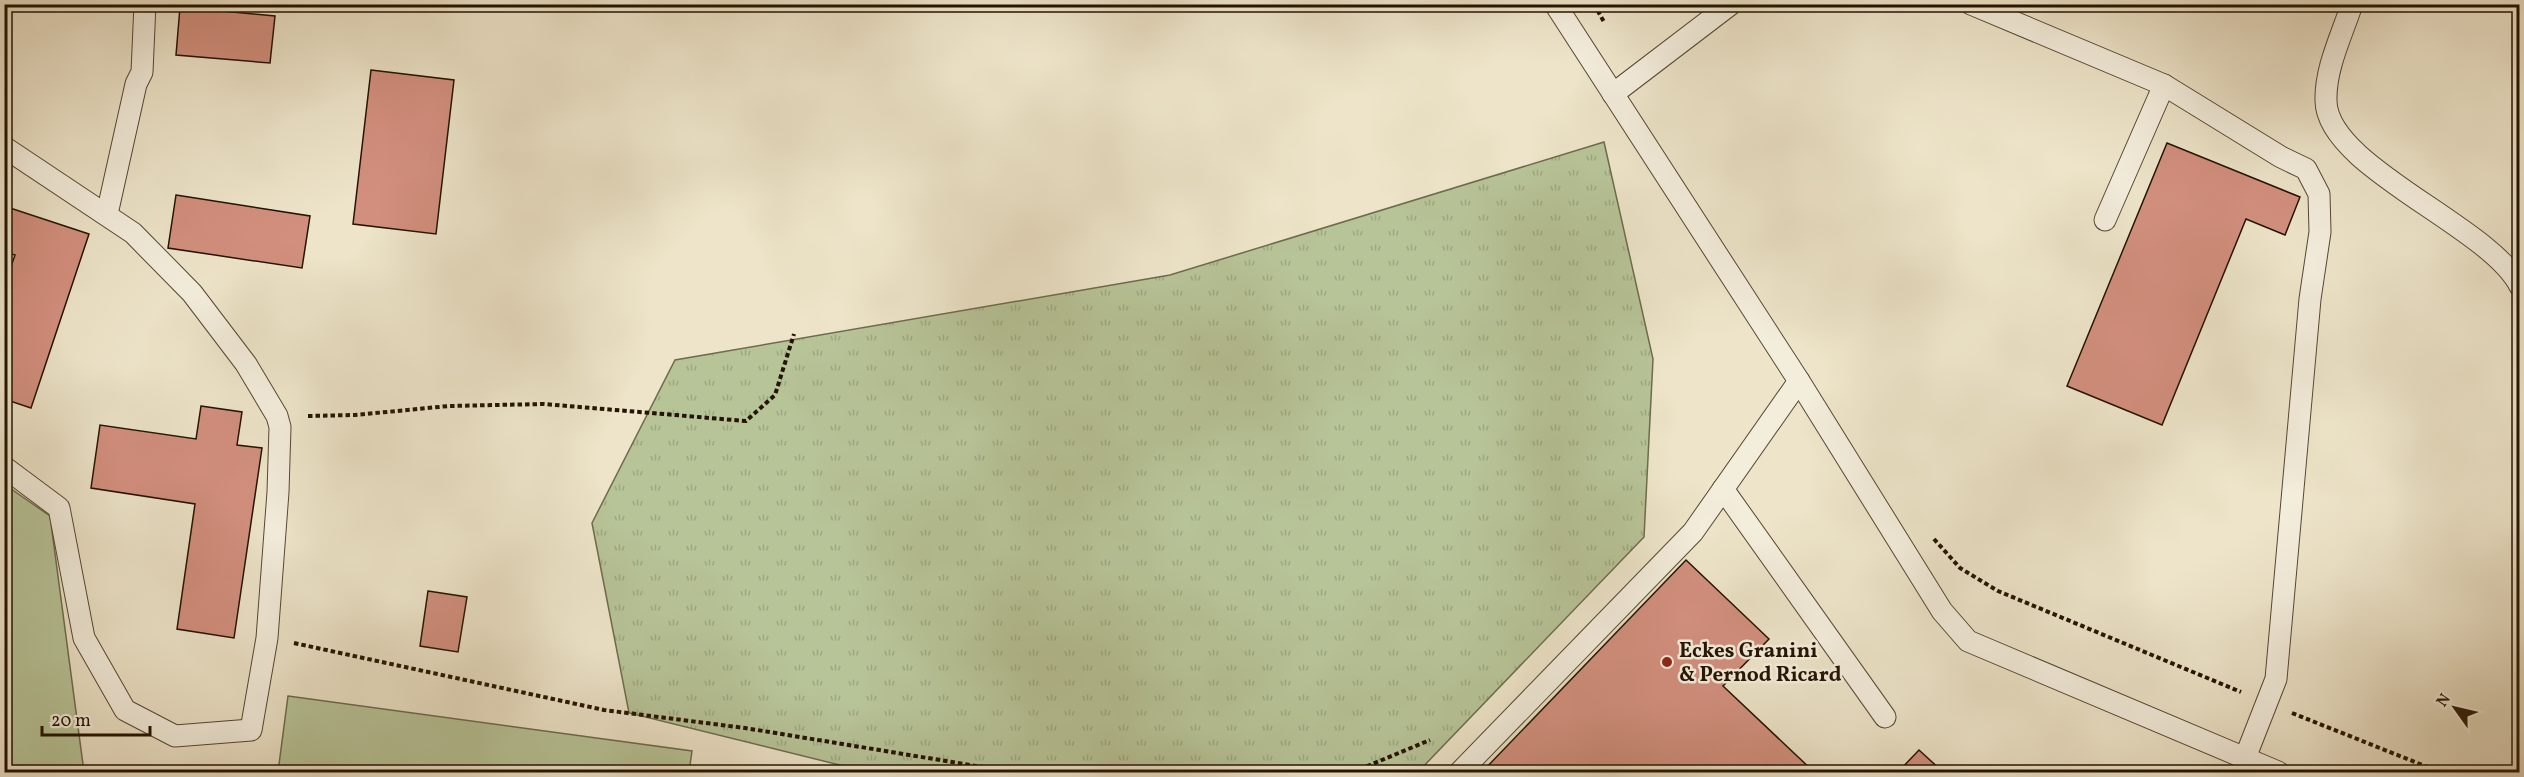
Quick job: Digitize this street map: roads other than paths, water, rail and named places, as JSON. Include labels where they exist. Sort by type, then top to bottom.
[{"type":"lane","points":[[107,214],[136,84],[142,72],[145,4]]},
{"type":"lane","points":[[1555,4],[1799,381],[1942,611],[1968,641],[2278,772]]},
{"type":"lane","points":[[1612,94],[1731,4]]},
{"type":"lane","points":[[1971,4],[2164,85],[2281,157],[2306,169],[2319,194],[2320,232],[2310,299],[2276,679],[2244,758]]},
{"type":"lane","points":[[2352,4],[2328,75],[2326,103],[2333,124],[2350,147],[2385,176],[2496,257],[2520,286]]},
{"type":"lane","points":[[2105,220],[2164,85]]},
{"type":"lane","points":[[4,147],[133,233],[192,293],[246,364],[277,416],[280,427],[278,492],[267,638],[250,730],[175,736],[125,710],[84,638],[59,508],[4,467]]},
{"type":"lane","points":[[1460,772],[1693,532],[1799,381]]},
{"type":"lane","points":[[1724,489],[1885,717]]},
{"type":"place","name":"Eckes Granini & Pernod Ricard","points":[[1667,662]]}]
